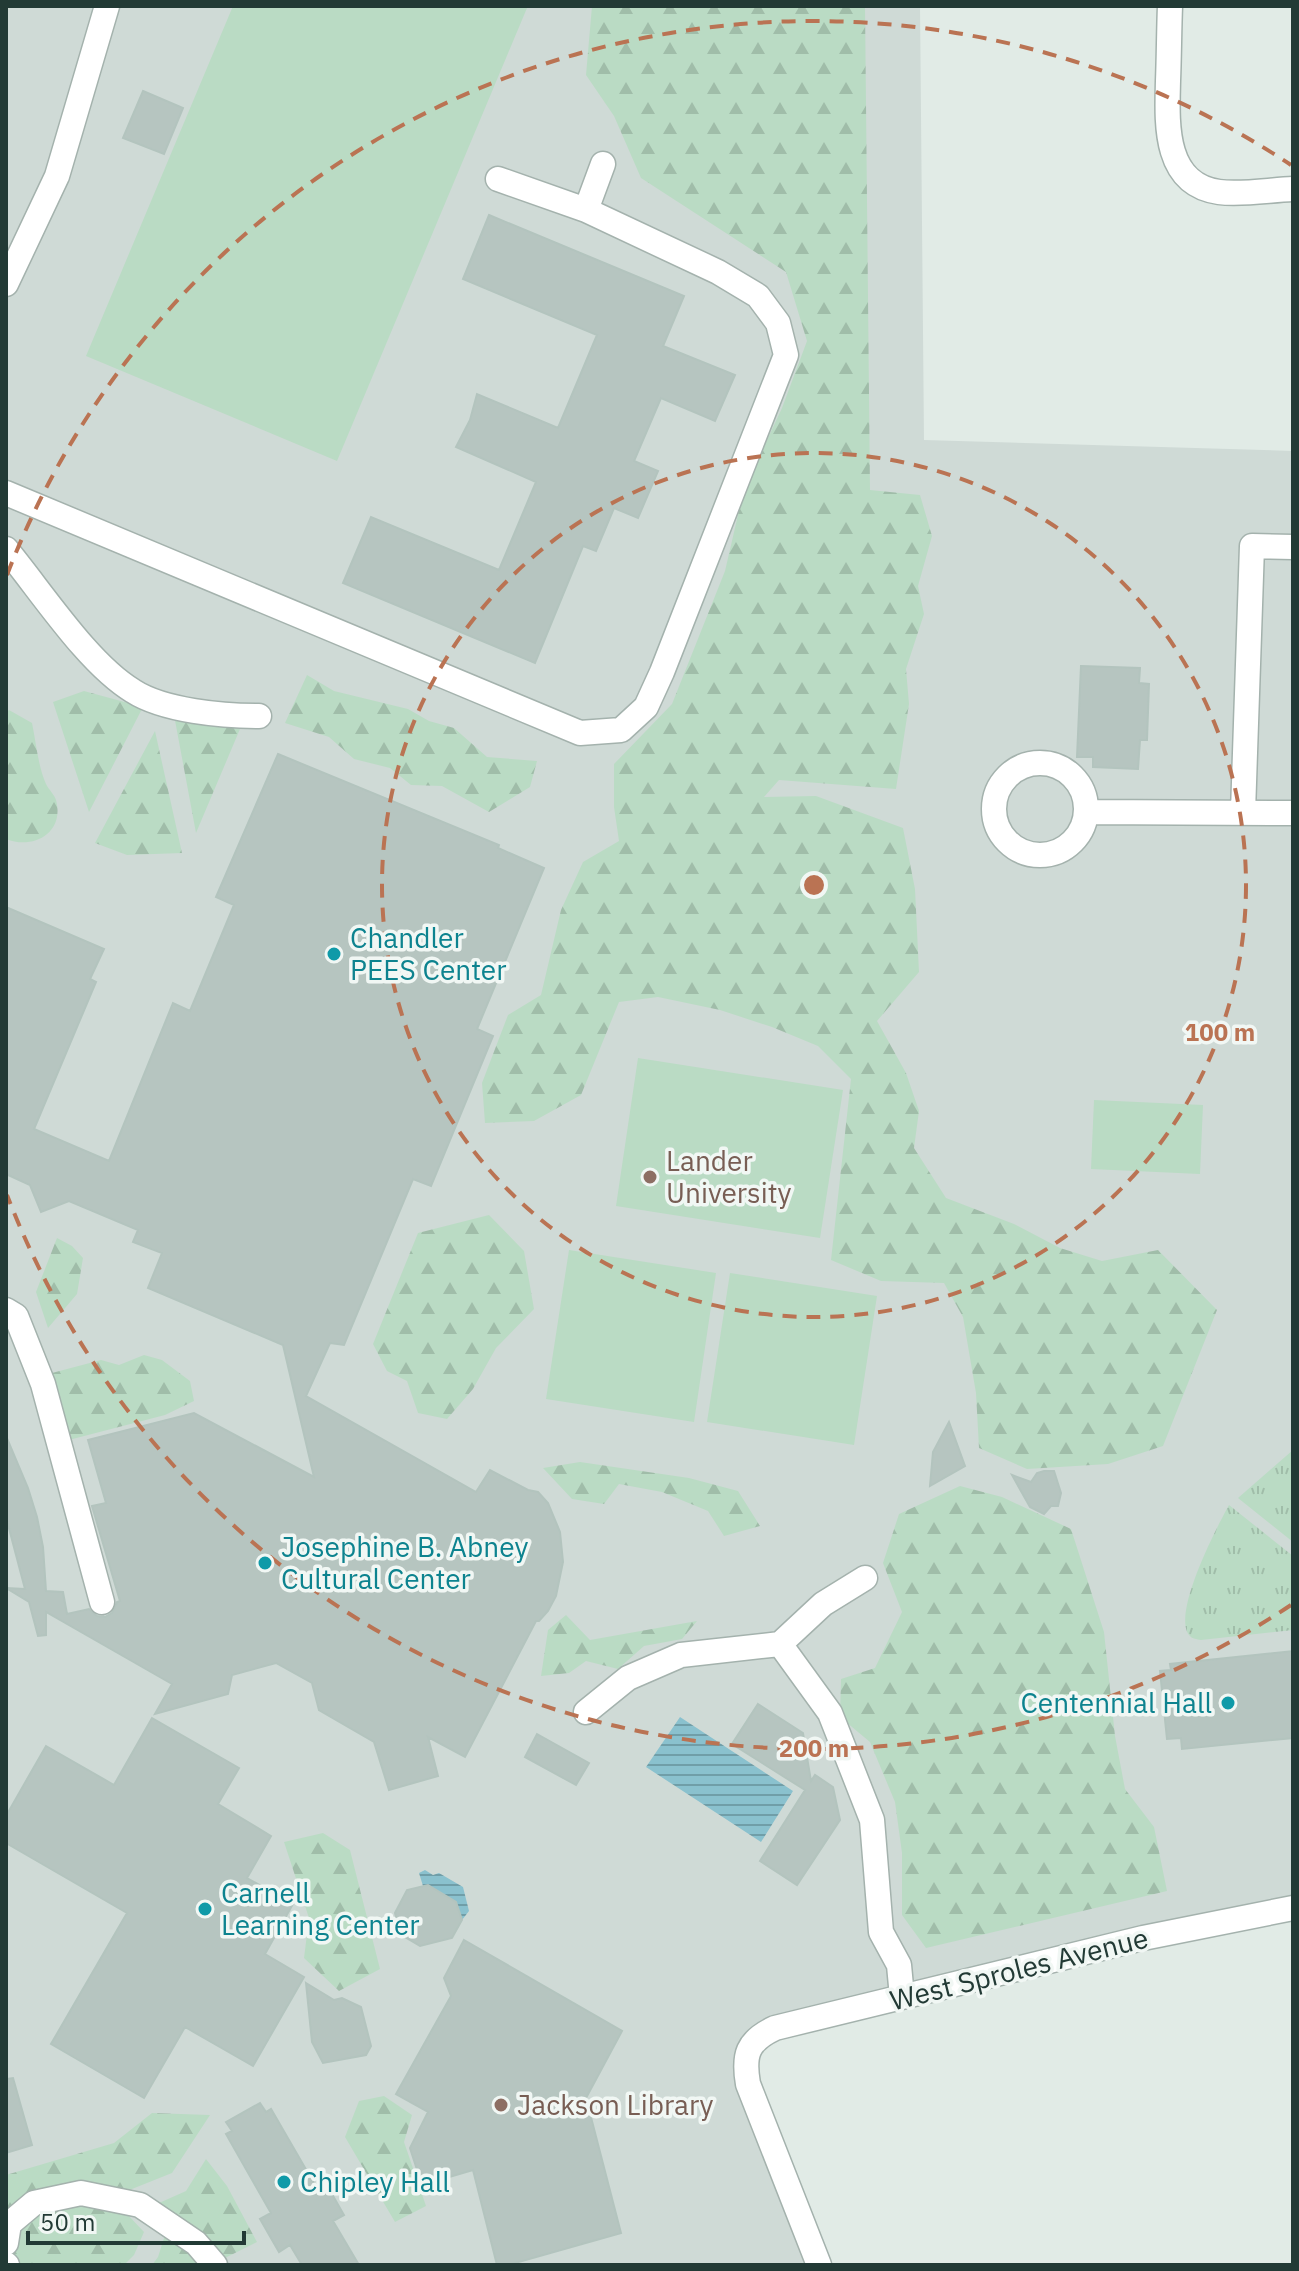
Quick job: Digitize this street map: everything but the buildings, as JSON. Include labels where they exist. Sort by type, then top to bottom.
[{"type":"street","points":[[6,284],[57,176],[107,6]]},
{"type":"street","points":[[1170,6],[1167,128],[1173,156],[1181,170],[1201,187],[1220,192],[1293,189]]},
{"type":"street","points":[[586,210],[603,164]]},
{"type":"street","points":[[6,493],[580,733],[621,730],[646,707],[662,672],[786,355],[778,323],[758,296],[718,272],[586,210],[498,179]]},
{"type":"street","points":[[1243,812],[1252,546],[1293,547]]},
{"type":"street","points":[[6,549],[106,671],[134,692],[160,703],[230,716],[259,716]]},
{"type":"street","points":[[1087,812],[1293,813]]},
{"type":"street","points":[[6,1310],[16,1316],[43,1384],[102,1602]]},
{"type":"street","points":[[586,1712],[628,1678],[681,1655],[780,1644],[823,1604],[865,1578]]},
{"type":"street","points":[[780,1644],[830,1713],[872,1820],[881,1932],[899,1965],[902,1997]]},
{"type":"street","name":"West Sproles Avenue","points":[[819,2265],[748,2084],[744,2065],[752,2045],[762,2034],[775,2028],[1143,1938],[1293,1908]]},
{"type":"street","points":[[6,2243],[9,2224],[34,2203],[81,2193],[140,2205],[196,2243],[215,2265]]},
{"type":"shaded area","name":"Lander University","points":[[6,6],[920,6],[924,440],[1293,451],[1293,1903],[745,2038],[806,2265],[6,2265]]},
{"type":"green space","points":[[233,6],[527,8],[337,461],[86,356]]},
{"type":"green space","points":[[592,6],[865,6],[870,490],[920,495],[932,536],[918,586],[924,614],[906,669],[909,704],[896,789],[779,780],[764,797],[816,796],[903,828],[915,889],[919,972],[877,1021],[906,1073],[919,1111],[914,1148],[946,1198],[1014,1224],[1060,1248],[1102,1261],[1158,1250],[1217,1310],[1163,1446],[1108,1464],[1027,1469],[979,1448],[976,1393],[963,1317],[944,1283],[881,1281],[831,1260],[851,1079],[818,1046],[720,1010],[658,997],[619,1002],[581,1095],[534,1121],[485,1123],[482,1083],[508,1015],[541,995],[561,910],[583,862],[619,841],[614,807],[614,764],[672,704],[725,571],[744,489],[782,408],[807,341],[786,272],[641,178],[614,116],[586,75]]},
{"type":"green space","points":[[307,675],[334,691],[408,709],[429,721],[454,728],[487,757],[537,761],[530,787],[489,812],[442,786],[411,785],[390,768],[354,759],[329,737],[285,723]]},
{"type":"green space","points":[[84,691],[143,707],[89,812],[53,702]]},
{"type":"green space","points":[[9,710],[32,723],[41,770],[56,800],[58,812],[51,830],[36,840],[26,842],[6,839],[6,712]]},
{"type":"green space","points":[[174,715],[240,729],[196,833]]},
{"type":"green space","points":[[155,731],[182,853],[127,855],[95,843]]},
{"type":"green space","points":[[638,1058],[843,1090],[820,1238],[616,1206]]},
{"type":"green space","points":[[1094,1100],[1203,1105],[1200,1174],[1091,1169]]},
{"type":"green space","points":[[489,1215],[524,1251],[534,1309],[496,1348],[473,1389],[447,1419],[418,1413],[407,1381],[387,1371],[373,1344],[418,1233]]},
{"type":"green space","points":[[57,1238],[72,1246],[83,1258],[77,1294],[48,1328],[36,1292]]},
{"type":"green space","points":[[569,1250],[716,1273],[694,1422],[546,1399]]},
{"type":"green space","points":[[730,1273],[877,1296],[854,1445],[707,1422]]},
{"type":"green space","points":[[144,1355],[162,1360],[190,1381],[194,1401],[165,1415],[65,1441],[50,1383],[52,1373],[101,1360],[119,1365]]},
{"type":"green space","points":[[1293,1450],[1293,1542],[1238,1498]]},
{"type":"green space","points":[[580,1462],[689,1478],[738,1491],[760,1526],[724,1536],[708,1511],[662,1492],[619,1484],[604,1504],[572,1499],[543,1468]]},
{"type":"green space","points":[[960,1486],[1002,1497],[1071,1529],[1104,1632],[1115,1736],[1125,1789],[1154,1827],[1167,1891],[926,1948],[902,1915],[902,1853],[895,1802],[870,1742],[840,1717],[841,1679],[875,1668],[902,1612],[883,1563],[899,1514]]},
{"type":"green space","points":[[1229,1505],[1293,1556],[1293,1630],[1201,1640],[1190,1636],[1185,1625],[1191,1591]]},
{"type":"green space","points":[[566,1615],[590,1640],[697,1621],[682,1639],[644,1646],[618,1669],[586,1661],[569,1673],[541,1676],[548,1630]]},
{"type":"green space","points":[[323,1833],[350,1850],[380,1969],[339,1991],[304,1958],[309,1918],[284,1842]]},
{"type":"green space","points":[[384,2096],[412,2115],[404,2142],[426,2206],[395,2222],[345,2137],[359,2101]]},
{"type":"green space","points":[[152,2113],[210,2115],[172,2173],[127,2191],[76,2181],[28,2196],[6,2213],[6,2175],[114,2143]]},
{"type":"green space","points":[[206,2159],[227,2186],[257,2242],[223,2259],[207,2239],[159,2203],[186,2191]]},
{"type":"green space","points":[[81,2203],[127,2214],[144,2232],[134,2255],[124,2265],[19,2265],[13,2259],[19,2227],[38,2210]]},
{"type":"green space","points":[[165,2235],[190,2250],[200,2265],[152,2265]]},
{"type":"water","points":[[680,1717],[793,1791],[761,1842],[646,1767]]},
{"type":"water","points":[[425,1870],[433,1875],[439,1873],[463,1887],[469,1911],[462,1920],[456,1902],[427,1885],[423,1886],[419,1873]]},
{"type":"place","name":"Chandler PEES Center","points":[[334,954]]},
{"type":"place","name":"Lander University","points":[[650,1177]]},
{"type":"place","name":"Josephine B. Abney Cultural Center","points":[[265,1563]]},
{"type":"place","name":"Centennial Hall","points":[[1228,1703]]},
{"type":"place","name":"Carnell Learning Center","points":[[205,1909]]},
{"type":"place","name":"Jackson Library","points":[[501,2105]]},
{"type":"place","name":"Chipley Hall","points":[[284,2182]]}]
